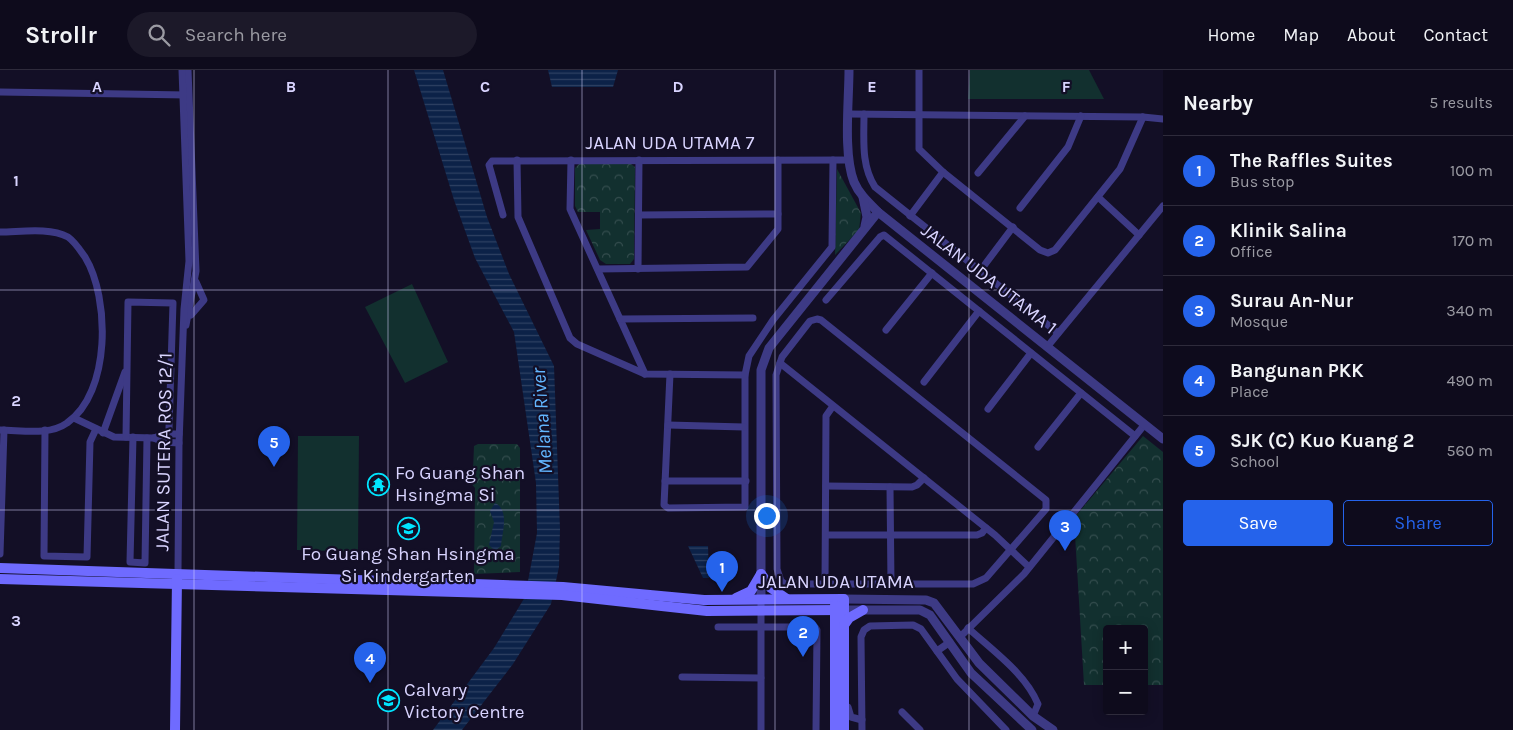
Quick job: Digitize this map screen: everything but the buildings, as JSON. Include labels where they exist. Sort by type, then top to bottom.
[{"type":"main road","points":[[0,568],[178,573],[521,590]]},
{"type":"main road","points":[[175,730],[178,573]]},
{"type":"main road","points":[[731,600],[751,590],[761,574],[770,588],[787,600]]},
{"type":"main road","points":[[0,579],[563,591]]},
{"type":"main road","name":"JALAN UDA UTAMA","points":[[563,591],[706,611],[787,600],[839,599]]},
{"type":"main road","name":"JALAN UDA UTAMA","points":[[563,591],[731,600],[761,605],[839,610]]},
{"type":"main road","points":[[835,730],[839,599]]},
{"type":"main road","points":[[816,610],[825,613],[839,624],[844,677],[844,730]]},
{"type":"main road","points":[[839,624],[863,610]]},
{"type":"street","points":[[182,70],[186,95]]},
{"type":"street","points":[[188,70],[186,95],[189,300]]},
{"type":"street","name":"JALAN UDA UTAMA 1","points":[[849,70],[849,160],[855,184],[862,196],[895,226],[1163,439]]},
{"type":"street","points":[[919,70],[919,149],[943,172],[1040,250],[1048,254],[1052,252],[1120,169],[1143,116]]},
{"type":"street","points":[[0,92],[186,95]]},
{"type":"street","points":[[849,114],[1143,116],[1163,119]]},
{"type":"street","points":[[864,114],[864,147],[867,174],[880,192],[1058,333]]},
{"type":"street","points":[[978,173],[1025,116]]},
{"type":"street","points":[[1020,208],[1068,147],[1081,116]]},
{"type":"street","points":[[517,160],[518,217],[570,338],[577,344],[645,374],[745,375]]},
{"type":"street","points":[[571,160],[570,209],[645,374]]},
{"type":"street","points":[[638,269],[639,160]]},
{"type":"street","points":[[598,269],[747,268],[778,229],[778,160]]},
{"type":"street","points":[[670,374],[664,505],[668,508],[745,507],[745,375],[753,349],[773,320],[832,247],[834,160]]},
{"type":"street","name":"JALAN UDA UTAMA 7","points":[[503,215],[488,165],[492,161],[849,160]]},
{"type":"street","points":[[188,164],[195,280],[189,300]]},
{"type":"street","points":[[910,216],[943,172]]},
{"type":"street","points":[[862,196],[867,217],[864,229]]},
{"type":"street","points":[[1098,197],[1139,234]]},
{"type":"street","points":[[1047,347],[1163,206]]},
{"type":"street","points":[[761,730],[761,370],[775,340],[878,212]]},
{"type":"street","points":[[639,215],[778,214]]},
{"type":"street","points":[[864,229],[880,222],[895,226]]},
{"type":"street","points":[[980,271],[1013,227]]},
{"type":"street","points":[[0,232],[51,232],[67,237],[80,249],[93,271],[101,296],[102,342],[97,377],[83,406],[74,418],[65,424],[45,430],[2,430],[0,554]]},
{"type":"street","points":[[826,300],[880,237],[884,236],[1135,436]]},
{"type":"street","points":[[886,330],[932,273]]},
{"type":"street","points":[[188,320],[204,300],[195,280]]},
{"type":"street","name":"JALAN SUTERA ROS 12/1","points":[[184,332],[188,320],[189,300]]},
{"type":"street","name":"JALAN SUTERA ROS 12/1","points":[[178,573],[179,434],[184,332],[189,300]]},
{"type":"street","name":"JALAN SUTERA ROS 12/1","points":[[127,367],[128,302],[173,302],[170,428]]},
{"type":"street","points":[[924,382],[979,312]]},
{"type":"street","points":[[620,319],[753,318]]},
{"type":"street","points":[[822,320],[1039,492],[1046,500],[1046,509],[989,576],[977,583],[785,584],[778,576],[776,375],[780,362],[810,321],[822,320]]},
{"type":"street","points":[[988,409],[1031,353]]},
{"type":"street","points":[[780,362],[986,528],[1029,567]]},
{"type":"street","points":[[45,430],[44,556],[87,557],[90,442],[99,431],[127,367]]},
{"type":"street","points":[[127,367],[130,562],[145,563],[151,438]]},
{"type":"street","points":[[1038,447],[1081,392]]},
{"type":"street","points":[[826,584],[826,416],[833,406]]},
{"type":"street","points":[[74,418],[114,437],[151,438],[164,442],[179,443]]},
{"type":"street","points":[[960,636],[1024,574],[1145,424]]},
{"type":"street","points":[[668,425],[744,427]]},
{"type":"street","points":[[151,438],[164,434],[179,434]]},
{"type":"street","points":[[826,486],[890,487],[917,485],[924,478]]},
{"type":"street","points":[[665,481],[746,481]]},
{"type":"street","points":[[890,487],[891,584]]},
{"type":"street","points":[[826,535],[977,535],[986,528]]},
{"type":"street","name":"JALAN UDA UTAMA","points":[[839,599],[926,600],[940,608],[979,663],[1032,716],[1052,730]]},
{"type":"street","name":"JALAN UDA UTAMA","points":[[839,610],[925,612],[935,621],[971,673],[1032,730]]},
{"type":"street","points":[[862,730],[862,636],[864,630],[870,626],[913,625],[920,629],[957,679],[1006,730]]},
{"type":"street","points":[[718,627],[815,627],[816,730]]},
{"type":"street","points":[[968,628],[1015,672],[1034,695],[1038,704],[1032,716]]},
{"type":"street","points":[[937,651],[950,642]]},
{"type":"street","points":[[682,676],[761,678]]},
{"type":"street","points":[[844,677],[848,714],[862,720]]},
{"type":"street","points":[[902,712],[920,730]]},
{"type":"street","points":[[848,730],[849,725],[862,720]]},
{"type":"green space","points":[[970,70],[1089,70],[1104,99],[968,99]]},
{"type":"green space","points":[[579,164],[631,164],[635,167],[634,259],[630,264],[606,264],[600,260],[586,230],[600,229],[600,212],[578,212],[575,206],[575,168]]},
{"type":"green space","points":[[837,169],[861,213],[859,230],[835,255]]},
{"type":"green space","points":[[412,284],[448,362],[405,383],[365,307]]},
{"type":"green space","points":[[298,436],[359,436],[358,552],[297,550]]},
{"type":"green space","points":[[1143,436],[1163,452],[1163,685],[1148,685],[1148,625],[1103,625],[1103,685],[1084,685],[1074,518]]},
{"type":"green space","points":[[478,444],[517,444],[520,448],[520,572],[474,574],[475,488],[461,472],[473,471],[474,446]]},
{"type":"water","name":"Melana River","points":[[414,70],[443,70],[487,217],[509,274],[554,366],[560,529],[559,567],[551,604],[513,664],[462,730],[433,730],[494,648],[525,597],[537,533],[536,483],[514,332],[475,258],[454,200]]},
{"type":"water","points":[[548,70],[618,70],[613,87],[552,87]]},
{"type":"water","points":[[495,503],[500,506],[504,522],[501,546],[495,551],[489,545],[494,522],[490,511]]},
{"type":"water","points":[[688,546],[708,546],[709,578],[703,578]]},
{"type":"place","name":"SJK (C) Kuo Kuang 2","points":[[274,467]]},
{"type":"place","name":"Fo Guang Shan Hsingma Si","points":[[379,484]]},
{"type":"place","name":"Fo Guang Shan Hsingma Si Kindergarten","points":[[408,528]]},
{"type":"place","name":"Surau An-Nur","points":[[1065,551]]},
{"type":"place","name":"The Raffles Suites","points":[[722,592]]},
{"type":"place","name":"Klinik Salina","points":[[803,657]]},
{"type":"place","name":"Bangunan PKK","points":[[370,683]]},
{"type":"place","name":"Calvary Victory Centre","points":[[388,701]]}]
